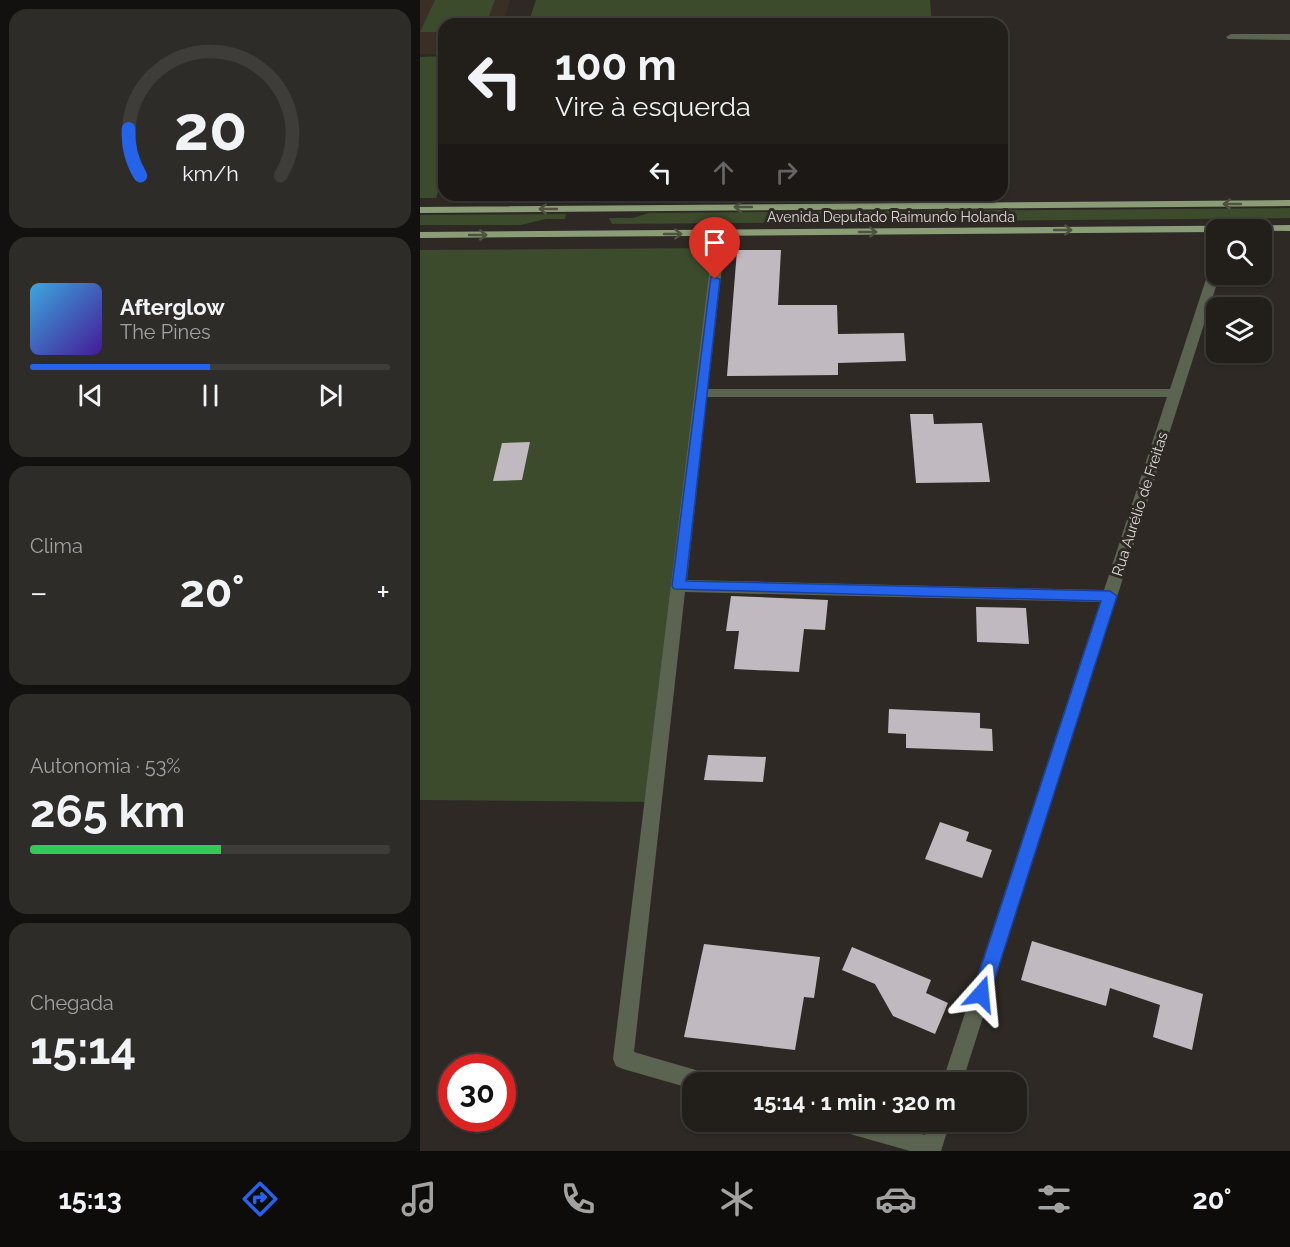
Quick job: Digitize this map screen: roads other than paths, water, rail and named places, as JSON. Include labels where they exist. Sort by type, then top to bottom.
[{"type":"main road","name":"Avenida Deputado Raimundo Holanda","points":[[420,210],[1290,203]]},
{"type":"main road","points":[[573,235],[584,209]]},
{"type":"main road","name":"Avenida Deputado Raimundo Holanda","points":[[1272,228],[1290,228]]},
{"type":"main road","name":"Avenida Deputado Raimundo Holanda","points":[[420,235],[1206,229]]},
{"type":"street","points":[[1230,37],[1290,37]]},
{"type":"street","points":[[682,1076],[623,1059],[720,233]]},
{"type":"street","name":"Rua Aurélio de Freitas","points":[[956,1072],[1210,285]]},
{"type":"street","points":[[701,393],[1176,393]]},
{"type":"street","points":[[679,586],[1110,596]]},
{"type":"street","points":[[876,1132],[931,1149],[937,1132]]}]
